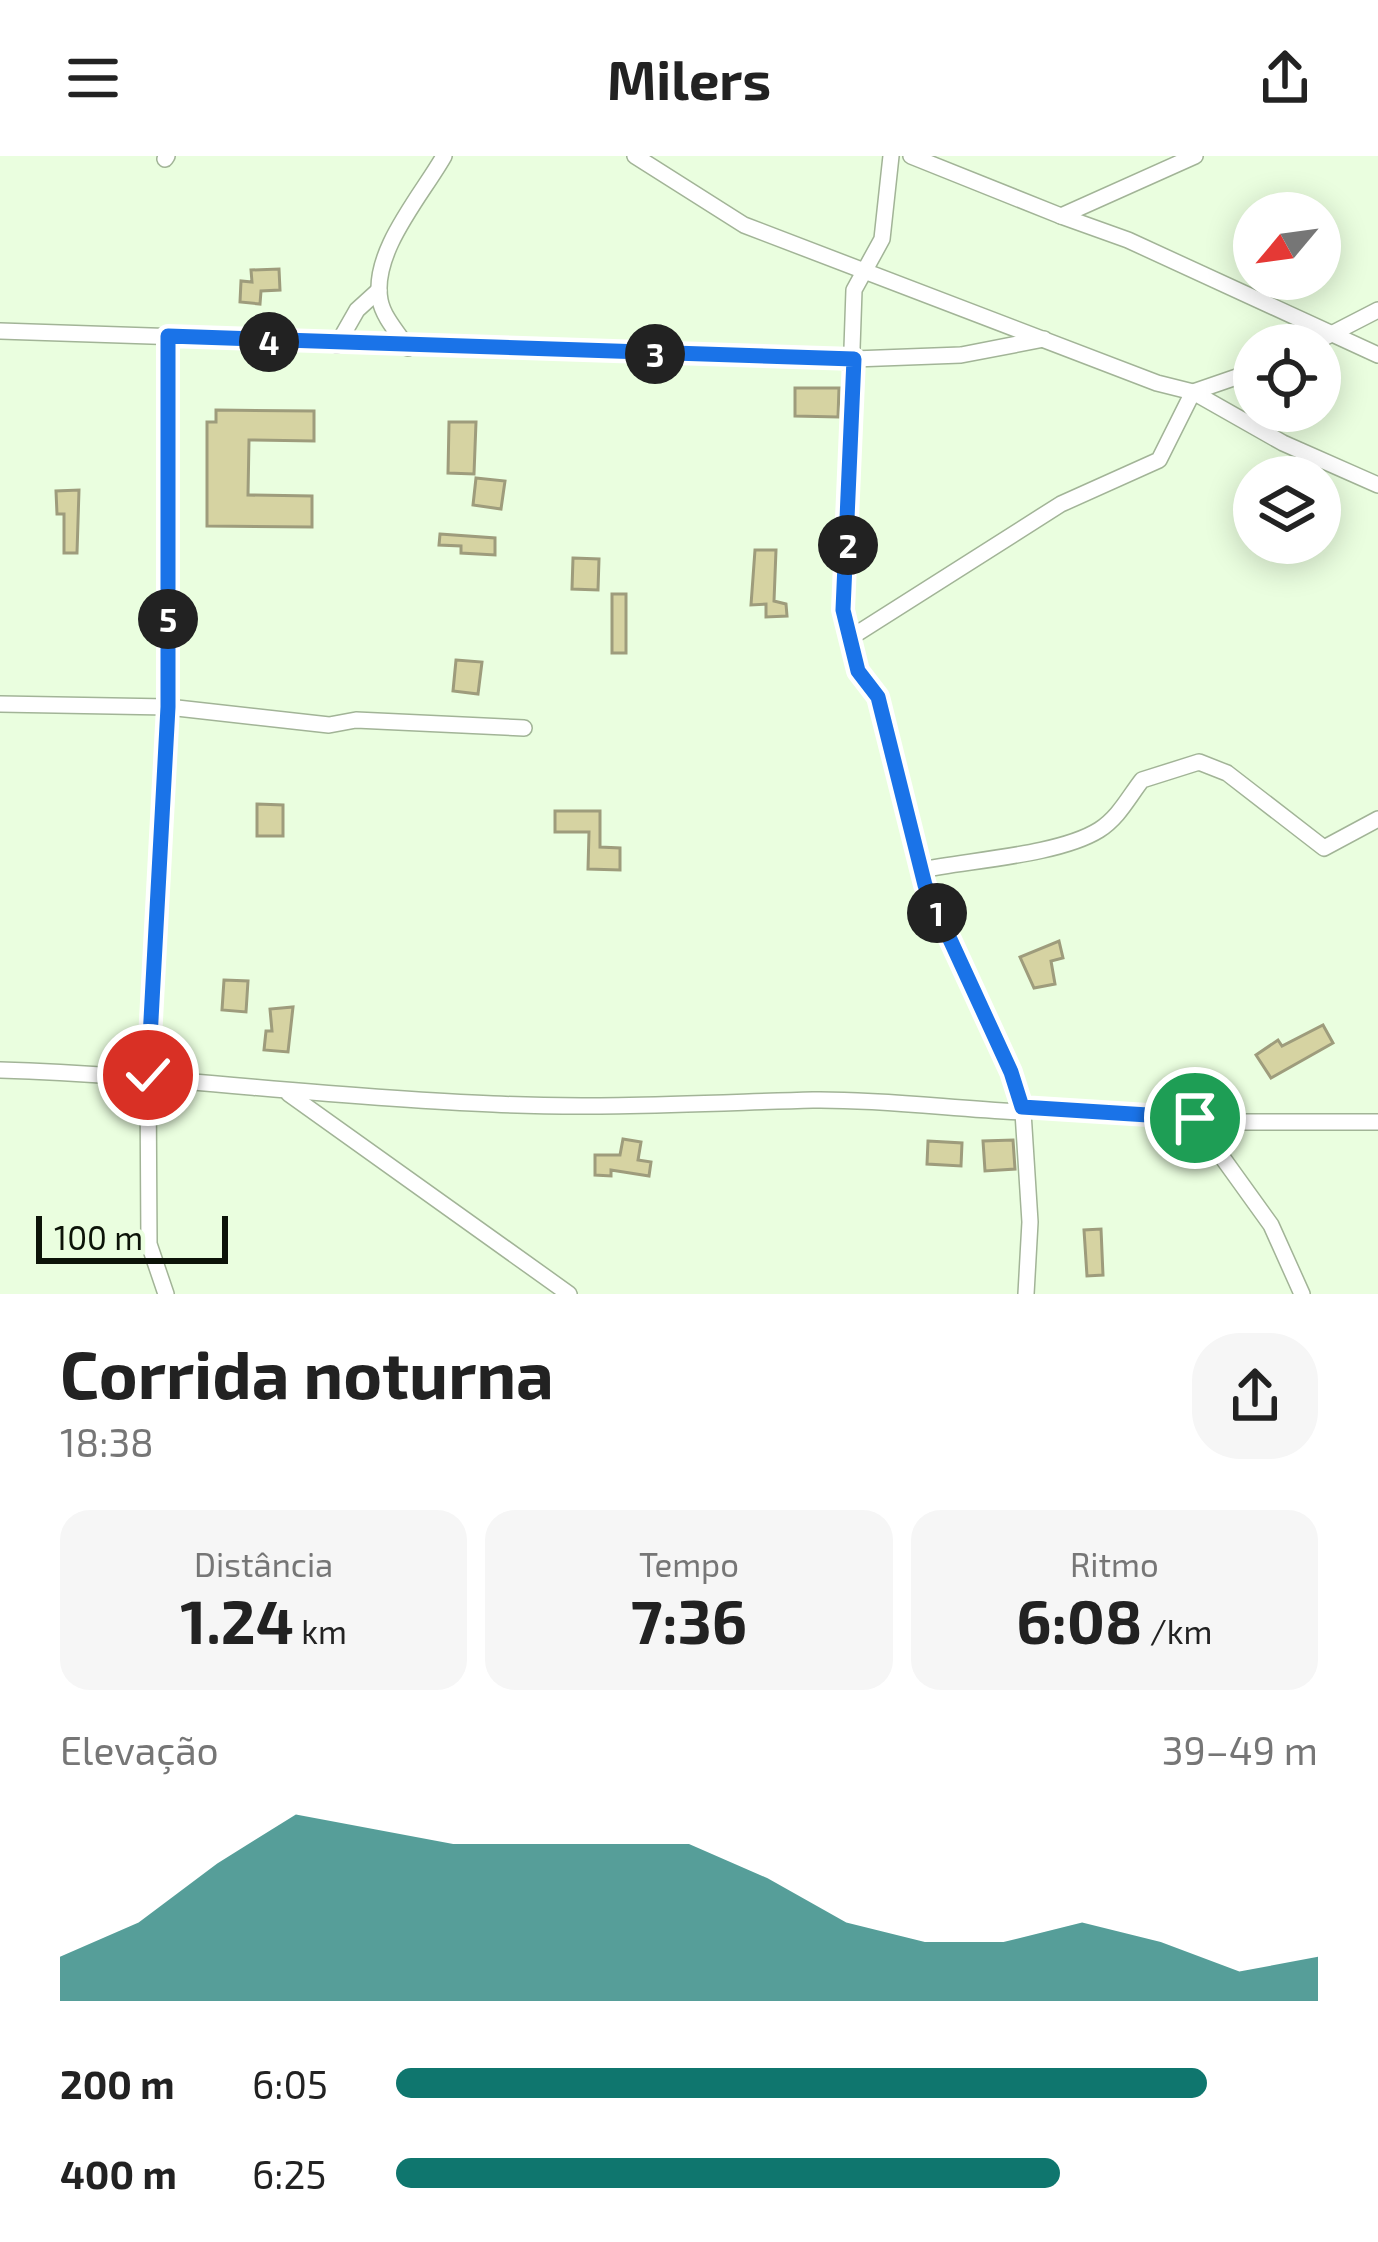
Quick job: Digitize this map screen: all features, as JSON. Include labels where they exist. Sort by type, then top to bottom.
[{"type":"street","points":[[408,348],[384,312],[379,290],[390,248],[443,156]]},
{"type":"street","points":[[635,156],[744,225],[1193,392],[1283,443],[1378,485]]},
{"type":"street","points":[[891,156],[882,239],[854,290],[843,610],[858,671],[878,697],[921,871],[1023,1110],[1030,1222],[1026,1294]]},
{"type":"street","points":[[911,156],[1128,239],[1305,324]]},
{"type":"street","points":[[1061,216],[1195,156]]},
{"type":"street","points":[[337,345],[357,310],[379,290]]},
{"type":"street","points":[[1341,328],[1378,310]]},
{"type":"street","points":[[0,332],[854,359],[961,355],[1044,339]]},
{"type":"street","points":[[166,1294],[148,1244],[148,1075],[168,707],[168,336]]},
{"type":"street","points":[[1341,340],[1378,355]]},
{"type":"street","points":[[850,638],[1061,504],[1159,460],[1193,392],[1233,378]]},
{"type":"street","points":[[0,704],[168,707],[329,725],[356,721],[524,728]]},
{"type":"street","points":[[921,871],[1070,842],[1097,831],[1125,807],[1142,780],[1199,762],[1227,772],[1324,848],[1378,819]]},
{"type":"street","points":[[0,1070],[148,1075],[289,1094],[685,1108],[816,1100],[1378,1122]]},
{"type":"street","points":[[289,1094],[569,1294]]},
{"type":"street","points":[[1195,1118],[1271,1225],[1302,1294]]},
{"type":"building","points":[[279,269],[280,290],[261,291],[260,304],[240,302],[241,281],[252,282],[251,270]]},
{"type":"building","points":[[795,388],[839,388],[838,417],[795,416]]},
{"type":"building","points":[[216,410],[314,411],[314,441],[249,440],[248,495],[312,496],[312,527],[207,526],[207,422],[216,422]]},
{"type":"building","points":[[449,422],[476,422],[474,474],[448,473]]},
{"type":"building","points":[[476,478],[505,481],[501,509],[473,505]]},
{"type":"building","points":[[79,490],[77,553],[64,553],[64,514],[57,514],[56,491]]},
{"type":"building","points":[[440,534],[495,538],[495,555],[461,553],[461,546],[439,545]]},
{"type":"building","points":[[755,550],[776,550],[774,601],[786,604],[787,616],[766,617],[766,604],[751,605]]},
{"type":"building","points":[[573,558],[599,559],[598,590],[572,589]]},
{"type":"building","points":[[612,594],[626,594],[626,653],[612,653]]},
{"type":"building","points":[[456,660],[482,662],[478,694],[453,691]]},
{"type":"building","points":[[257,804],[283,805],[283,836],[257,836]]},
{"type":"building","points":[[555,811],[600,811],[600,847],[620,848],[620,870],[588,869],[589,832],[555,832]]},
{"type":"building","points":[[1059,941],[1063,958],[1051,961],[1055,984],[1034,988],[1020,957]]},
{"type":"building","points":[[224,980],[248,981],[246,1012],[222,1010]]},
{"type":"building","points":[[293,1007],[288,1052],[264,1050],[266,1031],[272,1031],[270,1009]]},
{"type":"building","points":[[1323,1025],[1333,1043],[1271,1078],[1256,1055],[1278,1040],[1282,1046]]},
{"type":"building","points":[[623,1139],[641,1142],[638,1160],[651,1162],[649,1176],[611,1170],[611,1176],[595,1175],[595,1155],[620,1155]]},
{"type":"building","points":[[1013,1140],[1015,1169],[985,1171],[983,1141]]},
{"type":"building","points":[[928,1141],[962,1143],[961,1166],[927,1164]]},
{"type":"building","points":[[1101,1229],[1103,1275],[1087,1276],[1084,1230]]},
{"type":"route","points":[[148,1075],[168,707],[168,336],[408,348],[854,359],[843,610],[858,671],[878,697],[925,885],[1011,1072],[1022,1107],[1195,1118]]}]
